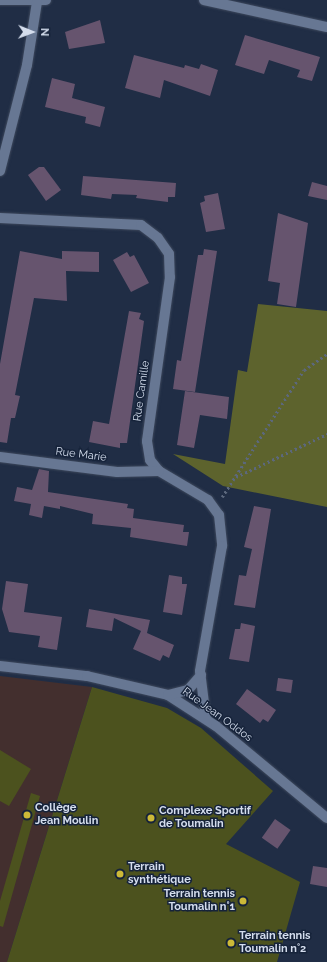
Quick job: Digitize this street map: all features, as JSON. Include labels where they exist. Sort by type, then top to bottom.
[{"type":"street","points":[[0,0],[41,1],[27,65],[0,170]]},
{"type":"street","points":[[204,0],[222,1],[327,27]]},
{"type":"street","name":"Rue Camille","points":[[0,218],[140,225],[158,238],[169,254],[170,277],[148,441],[150,460],[159,471],[208,500],[215,509]]},
{"type":"street","name":"Rue Marie","points":[[0,457],[117,472],[159,471]]},
{"type":"street","points":[[206,719],[201,676],[222,546],[219,515],[215,509]]},
{"type":"street","name":"Rue Jean Oddos","points":[[0,666],[87,676],[168,695],[206,719],[327,818]]},
{"type":"street","points":[[168,695],[188,690],[201,676]]},
{"type":"path","points":[[215,509],[304,370],[327,354]]},
{"type":"path","points":[[235,477],[327,434]]},
{"type":"shaded area","name":"Collège Jean Moulin","points":[[0,676],[92,687],[7,962],[0,962]]},
{"type":"green space","points":[[258,304],[327,311],[327,507],[223,486],[173,454],[225,464],[238,370],[247,372]]},
{"type":"green space","name":"Complexe Sportif de Toumalin","points":[[92,687],[167,708],[201,728],[273,791],[226,844],[300,882],[277,962],[7,962]]},
{"type":"green space","points":[[0,750],[31,769],[9,806],[0,801]]},
{"type":"green space","points":[[31,793],[40,796],[3,927],[0,926],[0,901]]},
{"type":"building","points":[[100,20],[105,43],[69,49],[65,32]]},
{"type":"building","points":[[245,35],[320,57],[312,81],[297,77],[300,70],[269,60],[264,74],[235,65]]},
{"type":"building","points":[[134,55],[184,68],[185,65],[199,69],[201,64],[218,70],[210,96],[164,80],[160,98],[125,88]]},
{"type":"building","points":[[52,78],[75,84],[72,98],[105,107],[100,127],[85,123],[86,117],[45,107]]},
{"type":"building","points":[[39,167],[44,167],[61,190],[46,201],[28,175]]},
{"type":"building","points":[[83,176],[176,183],[175,197],[168,197],[168,202],[136,198],[137,195],[112,194],[111,199],[81,195]]},
{"type":"building","points":[[312,182],[327,186],[327,200],[308,196]]},
{"type":"building","points":[[218,193],[225,229],[206,232],[200,203],[205,201],[204,196]]},
{"type":"building","points":[[278,213],[308,223],[296,307],[277,304],[280,283],[268,281]]},
{"type":"building","points":[[204,249],[217,251],[195,392],[173,389],[177,360],[181,361],[198,255],[203,255]]},
{"type":"building","points":[[20,251],[62,259],[62,251],[99,252],[99,272],[66,271],[67,301],[34,298],[15,395],[20,396],[15,418],[11,418],[7,443],[0,442],[0,364]]},
{"type":"building","points":[[127,252],[130,257],[134,255],[149,283],[131,292],[113,260]]},
{"type":"building","points":[[129,311],[141,313],[139,319],[144,321],[127,443],[120,443],[120,448],[89,442],[93,421],[109,424]]},
{"type":"building","points":[[185,391],[229,397],[227,419],[200,415],[194,448],[177,445]]},
{"type":"building","points":[[39,469],[49,471],[48,492],[128,504],[127,508],[134,509],[133,518],[184,525],[183,532],[189,532],[187,546],[130,537],[131,528],[92,524],[93,514],[60,506],[60,509],[44,506],[42,518],[29,515],[31,504],[14,501],[17,487],[32,490]]},
{"type":"building","points":[[254,506],[271,509],[255,608],[234,605],[239,575],[246,576],[252,549],[244,547]]},
{"type":"building","points":[[169,575],[182,577],[182,584],[187,584],[182,615],[163,612]]},
{"type":"building","points":[[6,581],[28,584],[24,612],[62,617],[57,650],[38,647],[40,636],[9,632],[2,609]]},
{"type":"building","points":[[89,609],[150,620],[147,633],[174,645],[169,658],[163,655],[160,661],[133,649],[141,631],[114,618],[112,631],[86,627]]},
{"type":"building","points":[[241,623],[255,626],[249,662],[229,659],[235,629],[240,629]]},
{"type":"building","points":[[278,678],[293,680],[291,693],[276,691]]},
{"type":"building","points":[[247,689],[276,710],[268,722],[263,719],[260,723],[236,704]]},
{"type":"building","points":[[275,819],[291,830],[277,849],[262,838]]},
{"type":"building","points":[[313,866],[327,868],[327,887],[310,884]]},
{"type":"place","name":"Collège Jean Moulin","points":[[27,815]]},
{"type":"place","name":"Complexe Sportif de Toumalin","points":[[151,818]]},
{"type":"place","name":"Terrain synthétique","points":[[120,874]]},
{"type":"place","name":"Terrain tennis Toumalin n°1","points":[[243,901]]},
{"type":"place","name":"Terrain tennis Toumalin n°2","points":[[231,943]]}]
